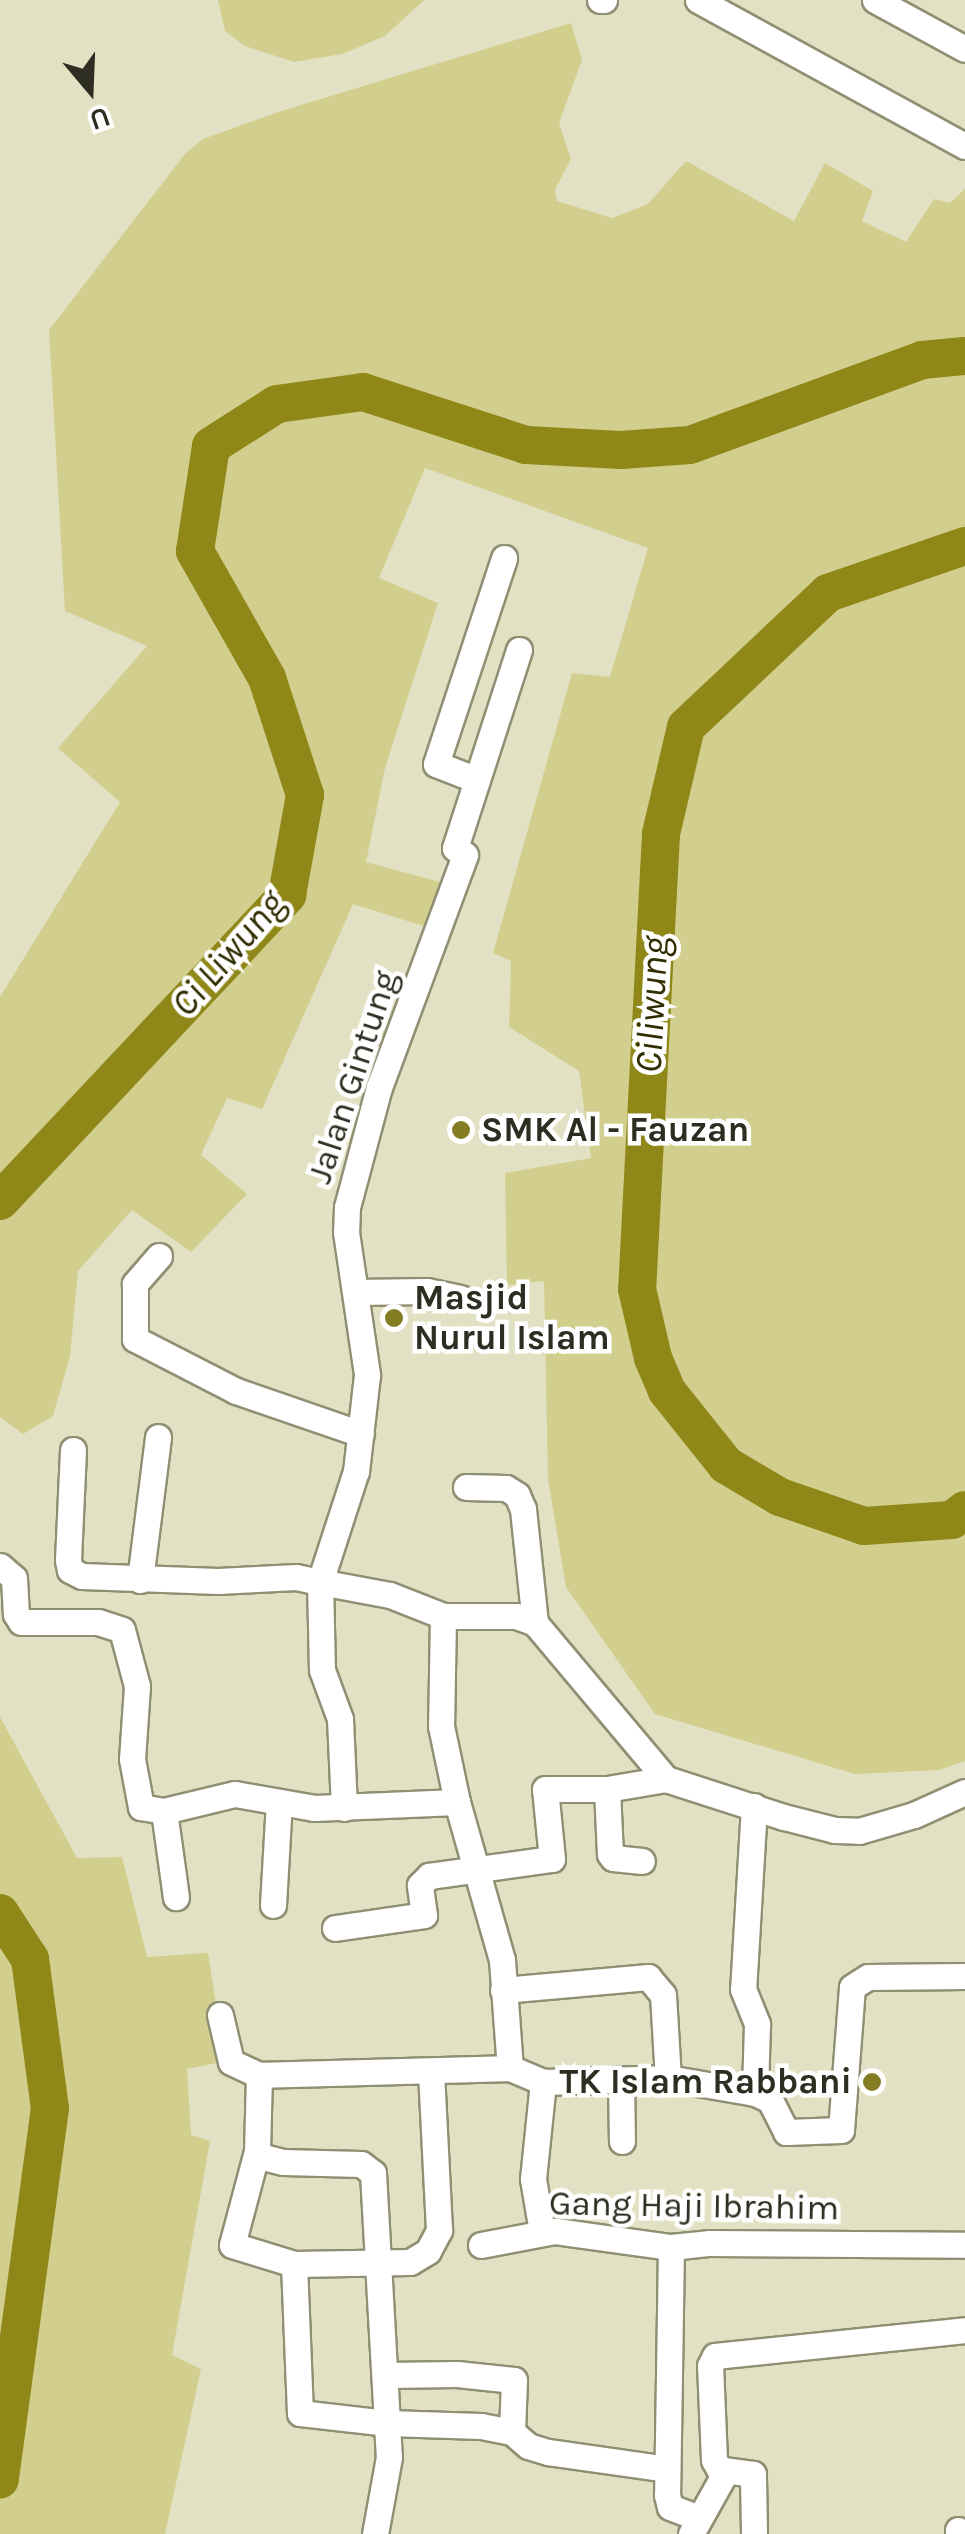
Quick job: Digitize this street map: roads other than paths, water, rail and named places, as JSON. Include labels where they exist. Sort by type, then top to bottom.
[{"type":"street","points":[[698,0],[965,146]]},
{"type":"street","points":[[875,0],[965,49]]},
{"type":"street","points":[[477,780],[436,764],[504,558]]},
{"type":"street","name":"Jalan Gintung","points":[[344,1808],[340,1719],[322,1670],[320,1582],[356,1472],[368,1375],[346,1232],[351,1190],[379,1087],[465,855],[455,848],[519,650]]},
{"type":"street","points":[[159,1256],[135,1284],[135,1340],[236,1391],[361,1434]]},
{"type":"street","points":[[356,1292],[426,1291],[460,1298]]},
{"type":"street","points":[[140,1580],[158,1437]]},
{"type":"street","points":[[73,1450],[70,1570],[82,1576],[140,1580],[296,1577],[390,1595],[443,1616],[516,1616],[535,1622],[666,1779]]},
{"type":"street","points":[[466,1487],[506,1488],[516,1495],[524,1520],[535,1622]]},
{"type":"street","points":[[0,1566],[14,1578],[16,1614],[21,1622],[98,1622],[122,1630],[137,1686],[132,1759],[138,1803],[164,1811],[235,1794],[344,1808],[457,1802]]},
{"type":"street","points":[[443,1616],[441,1726],[457,1802],[502,1960],[510,2068]]},
{"type":"street","points":[[335,1928],[424,1914],[422,1881],[476,1867],[552,1859],[545,1789],[607,1789],[666,1779],[835,1830],[859,1831],[914,1816],[965,1792]]},
{"type":"street","points":[[607,1789],[610,1854],[613,1858],[642,1861]]},
{"type":"street","points":[[273,1905],[280,1802]]},
{"type":"street","points":[[754,1806],[742,1989],[757,2024],[755,2092]]},
{"type":"street","points":[[164,1811],[176,1897]]},
{"type":"street","points":[[503,1990],[648,1976],[662,1995],[668,2078]]},
{"type":"street","points":[[220,2015],[231,2062],[258,2075],[510,2068],[543,2082],[668,2078],[755,2092],[770,2100],[786,2132],[840,2130],[852,1987],[868,1978],[965,1976]]},
{"type":"street","points":[[258,2075],[257,2150],[232,2246],[294,2264],[380,2264],[410,2262],[428,2251],[439,2230],[431,2071]]},
{"type":"street","points":[[621,2080],[622,2141]]},
{"type":"street","points":[[542,2232],[532,2179],[543,2082]]},
{"type":"street","points":[[257,2150],[272,2161],[369,2166],[377,2193],[390,2457],[376,2534]]},
{"type":"street","name":"Gang Haji Ibrahim","points":[[482,2245],[542,2232],[593,2233],[671,2247],[710,2243],[965,2245]]},
{"type":"street","points":[[671,2247],[667,2469],[670,2507],[694,2526],[726,2470]]},
{"type":"street","points":[[294,2264],[300,2413],[388,2424],[449,2422],[512,2432]]},
{"type":"street","points":[[754,2534],[753,2474],[726,2470],[714,2460],[710,2366],[715,2356],[965,2330]]},
{"type":"street","points":[[386,2375],[458,2374],[514,2380],[512,2432],[520,2442],[548,2452],[667,2469]]},
{"type":"waterway","name":"Ci Liwung","points":[[0,1201],[287,895],[305,795],[267,678],[195,551],[211,446],[277,404],[363,392],[526,445],[621,450],[690,445],[922,360],[965,356]]},
{"type":"waterway","name":"Ciliwung","points":[[965,546],[828,593],[686,727],[661,834],[637,1289],[653,1358],[667,1391],[726,1465],[780,1497],[864,1526],[952,1520],[965,1510]]},
{"type":"waterway","name":"Ci Liwung","points":[[0,1913],[30,1959],[50,2108],[0,2480]]},
{"type":"place","name":"SMK Al - Fauzan","points":[[461,1130]]},
{"type":"place","name":"Masjid Nurul Islam","points":[[394,1318]]},
{"type":"place","name":"TK Islam Rabbani","points":[[872,2082]]}]
